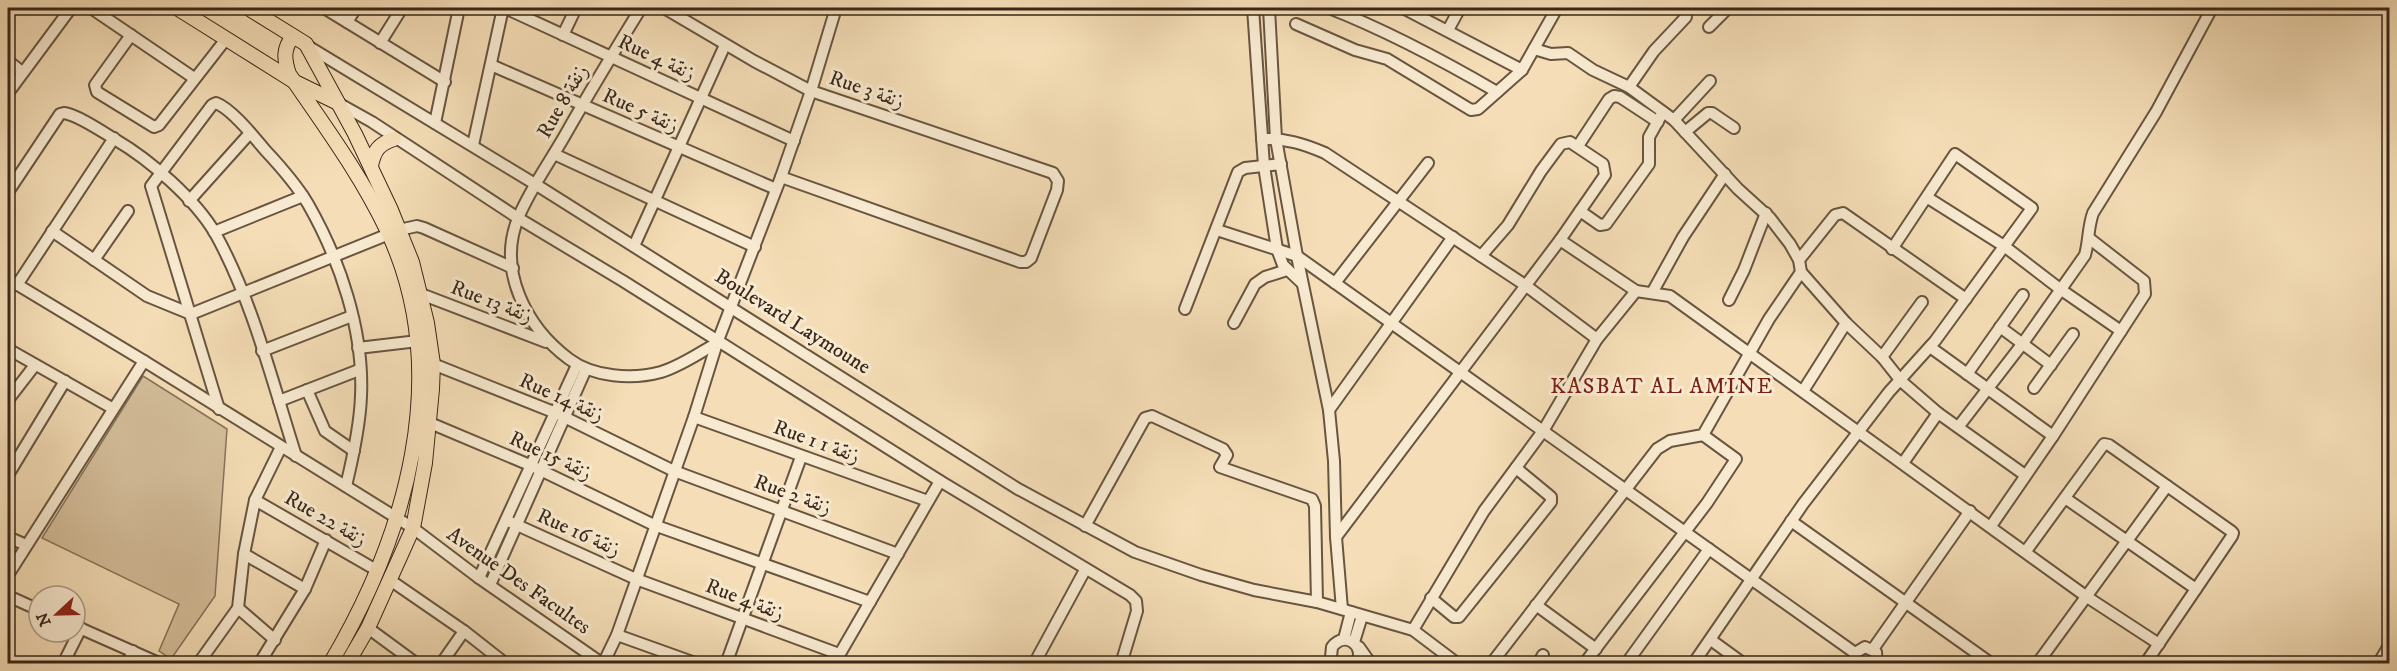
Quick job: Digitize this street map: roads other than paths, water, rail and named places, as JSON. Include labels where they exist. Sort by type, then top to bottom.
[{"type":"main road","points":[[177,8],[295,82],[338,103]]},
{"type":"main road","name":"Boulevard Laymoune","points":[[248,8],[306,44]]},
{"type":"main road","points":[[293,36],[285,47],[284,54],[289,74],[394,232],[418,341],[420,399],[410,467],[398,518],[355,622],[330,663]]},
{"type":"main road","points":[[306,44],[371,166],[394,232],[421,294],[433,364],[430,423],[413,528],[368,628],[347,663]]},
{"type":"main road","points":[[371,166],[378,146],[394,139]]},
{"type":"street","points":[[8,93],[71,8]]},
{"type":"street","points":[[92,8],[194,78]]},
{"type":"street","points":[[324,8],[445,82]]},
{"type":"street","points":[[347,22],[356,8]]},
{"type":"street","points":[[380,43],[402,8]]},
{"type":"street","points":[[435,123],[459,8]]},
{"type":"street","points":[[473,145],[504,8]]},
{"type":"street","name":"Rue 4 زنقة","points":[[504,8],[794,141]]},
{"type":"street","points":[[563,35],[576,8]]},
{"type":"street","name":"Rue 8 زنقة","points":[[549,344],[523,308],[516,290],[513,242],[518,218],[535,184],[641,8]]},
{"type":"street","name":"Rue 3 زنقة","points":[[664,8],[725,45],[812,91],[1053,173],[1058,181],[1057,190],[1031,258],[1026,262],[1020,262],[781,177]]},
{"type":"street","points":[[603,663],[617,635],[694,417],[717,343],[812,91],[836,8]]},
{"type":"street","points":[[1253,8],[1264,166],[1277,249],[1280,261],[1302,283]]},
{"type":"street","points":[[1269,8],[1276,139],[1302,283],[1329,410],[1334,461],[1336,537],[1352,642],[1360,655],[1356,663]]},
{"type":"street","points":[[1329,8],[1401,38],[1497,92]]},
{"type":"street","points":[[1403,8],[1522,70]]},
{"type":"street","points":[[1448,30],[1460,8]]},
{"type":"street","points":[[1296,24],[1355,50],[1387,59],[1465,108],[1478,109],[1522,70],[1557,8]]},
{"type":"street","points":[[1709,27],[1728,8]]},
{"type":"street","points":[[1959,426],[2023,343],[2085,255],[2090,239],[2093,213],[2156,112],[2212,8]]},
{"type":"street","points":[[1629,87],[1654,51],[1686,17]]},
{"type":"street","points":[[131,35],[95,85],[97,92],[154,126],[159,125],[226,39]]},
{"type":"street","name":"Boulevard Laymoune","points":[[306,44],[473,145],[1018,489],[1085,526],[1135,552],[1201,575],[1254,590],[1317,602],[1413,630]]},
{"type":"street","points":[[634,246],[656,202],[725,45]]},
{"type":"street","points":[[1534,49],[1551,54],[1568,53],[1593,70],[1629,87],[1660,117]]},
{"type":"street","points":[[8,61],[22,72]]},
{"type":"street","name":"Rue 5 زنقة","points":[[491,65],[776,189]]},
{"type":"street","points":[[1674,120],[1710,81]]},
{"type":"street","points":[[1578,146],[1609,99],[1614,96],[1660,117],[1674,120],[1766,213],[1790,244],[1800,266],[1846,323],[1882,357],[1901,381],[1938,413],[2025,475]]},
{"type":"street","points":[[338,103],[372,122],[394,139],[623,281],[717,343],[1085,570],[1130,595],[1136,601],[1137,610],[1121,663]]},
{"type":"street","points":[[219,409],[151,191],[152,183],[212,105],[220,104],[286,173],[303,196],[333,256],[352,316],[360,370],[361,395],[354,451],[346,486]]},
{"type":"street","points":[[8,192],[60,114],[68,113],[114,138],[138,153],[161,172],[214,232],[243,294],[296,456]]},
{"type":"street","points":[[1685,132],[1708,113],[1712,113],[1734,128]]},
{"type":"street","points":[[1580,211],[1600,225],[1606,224],[1649,164],[1649,137],[1660,117]]},
{"type":"street","points":[[189,201],[250,133]]},
{"type":"street","points":[[12,282],[52,231],[114,138]]},
{"type":"street","points":[[1262,140],[1276,139],[1303,143],[1325,153],[1525,285],[1597,339]]},
{"type":"street","points":[[1336,537],[1560,240],[1605,175],[1603,164],[1570,142],[1561,144],[1508,225],[1481,256]]},
{"type":"street","points":[[554,154],[755,247]]},
{"type":"street","points":[[1693,663],[1791,521],[1889,392],[1930,347],[2032,208],[1955,154],[1928,198],[1892,249]]},
{"type":"street","points":[[1335,283],[1428,163]]},
{"type":"street","points":[[1185,309],[1238,172],[1245,168],[1281,164]]},
{"type":"street","points":[[1652,293],[1683,237],[1725,174]]},
{"type":"street","points":[[214,232],[303,196]]},
{"type":"street","points":[[1928,198],[2004,246],[2060,290],[2121,331]]},
{"type":"street","points":[[94,260],[129,211]]},
{"type":"street","points":[[1729,300],[1744,270],[1766,213]]},
{"type":"street","points":[[1703,435],[1800,266],[1839,213],[1843,213],[1966,299]]},
{"type":"street","points":[[52,231],[147,296],[190,314],[394,232],[417,226],[513,268]]},
{"type":"street","points":[[1217,230],[1297,256],[1709,549],[1854,658],[1861,647],[1873,649],[1878,656],[1877,663]]},
{"type":"street","points":[[1329,410],[1453,237]]},
{"type":"street","points":[[1991,526],[2053,436],[2145,294],[2144,281],[2090,239]]},
{"type":"street","points":[[1560,240],[1636,291],[1670,296],[2087,597],[2159,645]]},
{"type":"street","points":[[1234,323],[1255,284],[1265,277],[1287,270]]},
{"type":"street","name":"Avenue Des Facultes","points":[[12,282],[398,518],[479,578],[603,663]]},
{"type":"street","points":[[1458,663],[1413,630],[1484,511],[1543,431],[1597,339],[1636,291]]},
{"type":"street","name":"Rue 13 زنقة","points":[[421,294],[549,344]]},
{"type":"street","points":[[1966,374],[2023,295]]},
{"type":"street","points":[[1882,357],[1923,302]]},
{"type":"street","points":[[262,351],[352,316]]},
{"type":"street","points":[[1803,392],[1846,323]]},
{"type":"street","points":[[2000,327],[2051,364]]},
{"type":"street","points":[[2034,388],[2073,334]]},
{"type":"street","points":[[358,348],[418,341]]},
{"type":"street","points":[[549,344],[582,367],[609,374],[634,376],[660,372],[680,364],[717,343]]},
{"type":"street","points":[[1930,347],[2053,436]]},
{"type":"street","points":[[8,349],[112,408]]},
{"type":"street","points":[[8,575],[144,361]]},
{"type":"street","name":"Rue 14 زنقة","points":[[433,364],[561,415],[674,471]]},
{"type":"street","points":[[8,400],[35,365]]},
{"type":"street","points":[[490,585],[511,523],[582,367]]},
{"type":"street","points":[[279,401],[360,370]]},
{"type":"street","points":[[8,475],[65,381]]},
{"type":"street","points":[[307,390],[325,431],[354,451]]},
{"type":"street","points":[[1903,463],[1938,413]]},
{"type":"street","points":[[1085,526],[1142,421],[1152,416],[1222,449],[1227,455],[1220,467],[1312,499],[1315,506],[1317,602]]},
{"type":"street","name":"Rue 1 زنقة 1","points":[[694,417],[928,501]]},
{"type":"street","name":"Rue 15 زنقة","points":[[430,423],[536,468],[654,525]]},
{"type":"street","points":[[1491,663],[1624,489],[1663,443],[1703,435],[1736,459],[1684,532],[1584,663]]},
{"type":"street","points":[[2026,551],[2104,444],[2109,445],[2233,533],[2145,663]]},
{"type":"street","points":[[198,663],[238,608],[244,554],[255,500],[281,447]]},
{"type":"street","points":[[726,663],[801,457]]},
{"type":"street","points":[[1431,598],[1454,617],[1459,617],[1551,502],[1551,497],[1516,468]]},
{"type":"street","name":"Rue 2 زنقة","points":[[674,471],[898,554]]},
{"type":"street","points":[[837,659],[940,481]]},
{"type":"street","points":[[2037,663],[2167,486]]},
{"type":"street","points":[[2065,498],[2196,589]]},
{"type":"street","name":"Rue 22 زنقة","points":[[255,500],[378,571]]},
{"type":"street","points":[[1873,649],[1970,511]]},
{"type":"street","points":[[1791,521],[1992,663]]},
{"type":"street","points":[[479,578],[511,523]]},
{"type":"street","name":"Rue 16 زنقة","points":[[511,523],[636,579]]},
{"type":"street","points":[[654,525],[870,602]]},
{"type":"street","points":[[8,537],[26,545]]},
{"type":"street","points":[[259,663],[305,589],[326,540]]},
{"type":"street","points":[[1626,663],[1709,549]]},
{"type":"street","points":[[244,554],[305,589]]},
{"type":"street","points":[[1034,663],[1085,570]]},
{"type":"street","name":"Rue 4 زنقة","points":[[636,579],[837,659]]},
{"type":"street","points":[[390,580],[506,663]]},
{"type":"street","points":[[8,596],[27,605]]},
{"type":"street","points":[[1536,605],[1596,649]]},
{"type":"street","points":[[238,608],[275,640]]},
{"type":"street","points":[[1352,642],[1362,616]]},
{"type":"street","points":[[368,628],[417,663]]},
{"type":"street","points":[[87,631],[160,663]]},
{"type":"street","points":[[441,663],[464,631]]},
{"type":"street","points":[[617,635],[698,663]]},
{"type":"street","points":[[1333,663],[1332,647],[1339,640],[1352,642],[1371,663]]},
{"type":"street","points":[[1710,640],[1744,663]]},
{"type":"street","points":[[63,663],[71,644]]},
{"type":"street","points":[[2378,663],[2390,644]]},
{"type":"street","points":[[127,663],[133,651]]},
{"type":"district","name":"KASBAT AL AMINE","points":[[1662,385]]}]
